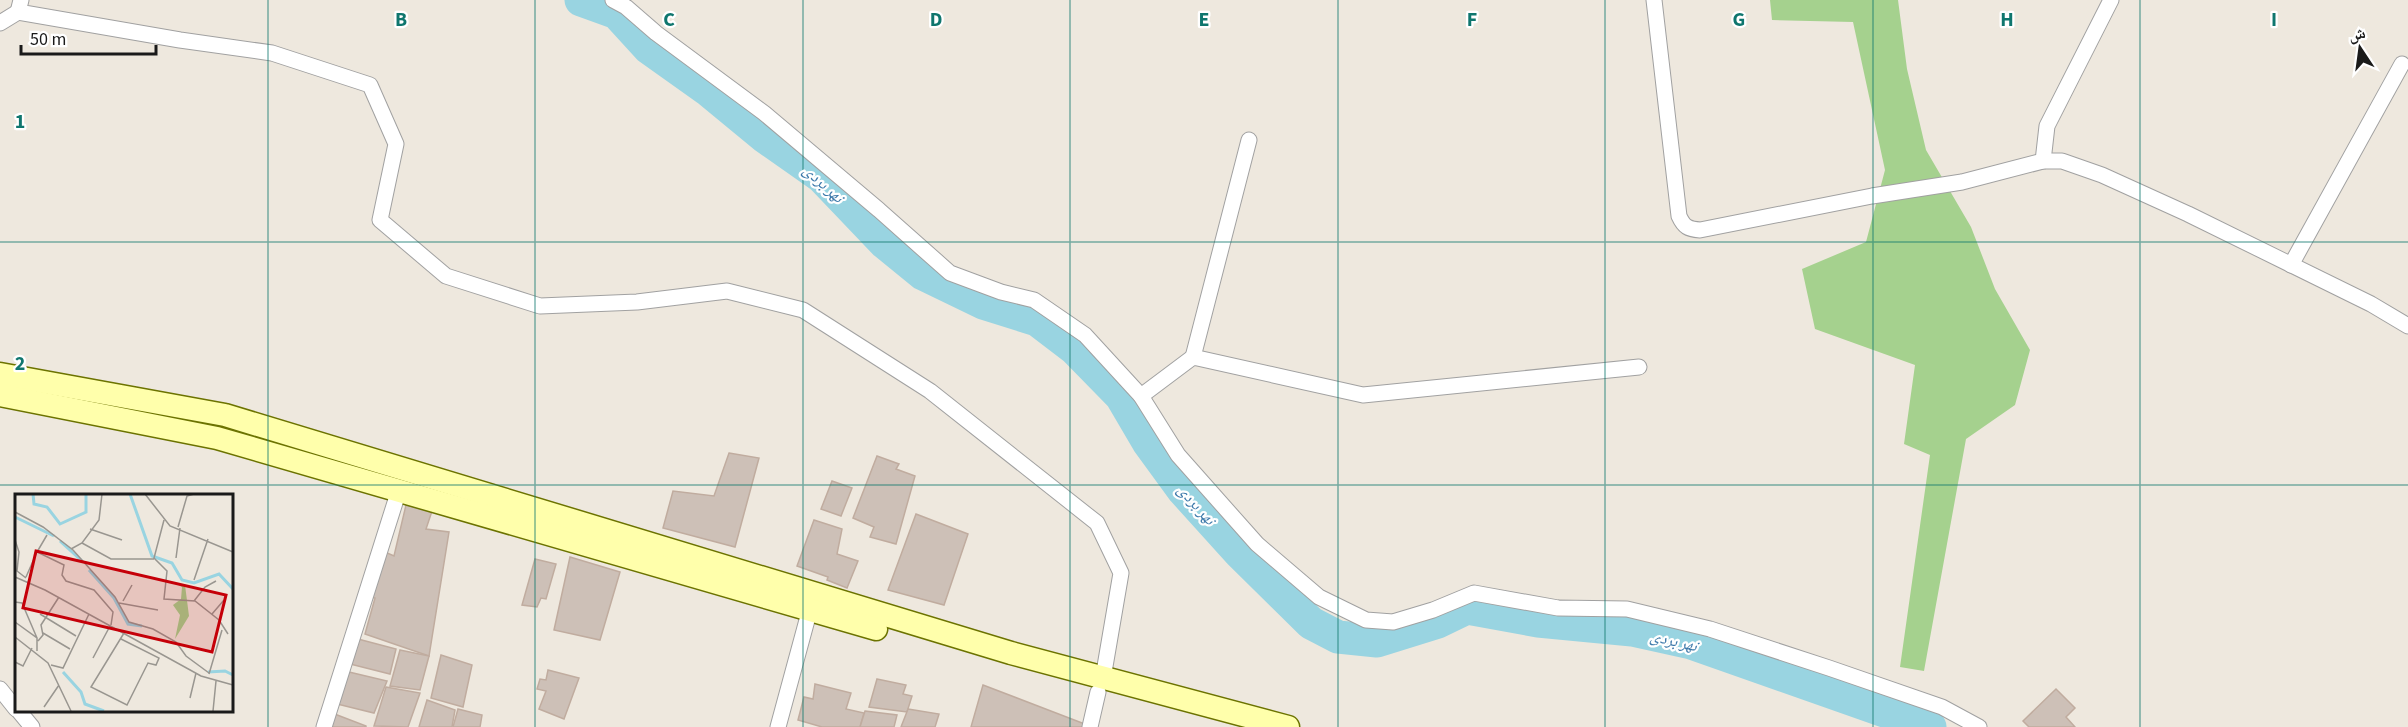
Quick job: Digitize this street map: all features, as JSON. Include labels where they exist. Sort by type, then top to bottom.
[{"type":"main road","points":[[0,374],[225,415],[1011,653],[1228,727]]},
{"type":"main road","points":[[0,395],[218,438],[810,609],[1100,685],[1288,727]]},
{"type":"street","points":[[613,0],[626,7],[656,33],[764,113],[950,273],[1001,292],[1034,300],[1085,335],[1141,396],[1178,455],[1257,544],[1319,597],[1366,620],[1393,622],[1433,610],[1474,593],[1558,608],[1627,609],[1710,629],[1829,668],[1942,707],[1979,727]]},
{"type":"street","points":[[1654,0],[1679,216],[1683,225],[1689,229],[1700,230],[1872,196],[1962,182],[2043,161],[2062,161],[2102,175],[2291,265],[2371,304],[2408,326]]},
{"type":"street","points":[[2043,161],[2047,126],[2111,0]]},
{"type":"street","points":[[0,23],[20,6],[180,40],[272,53],[370,85],[396,144],[380,220],[446,276],[540,306],[637,302],[727,291],[803,310],[930,391],[1098,523],[1121,573],[1090,727]]},
{"type":"street","points":[[2291,265],[2402,64]]},
{"type":"street","points":[[1141,396],[1193,357],[1249,140]]},
{"type":"street","points":[[1193,357],[1363,395],[1639,367]]},
{"type":"street","points":[[324,727],[354,639],[399,490]]},
{"type":"street","points":[[778,727],[810,609]]},
{"type":"street","points":[[0,689],[15,708]]},
{"type":"street","points":[[19,712],[32,727]]},
{"type":"green space","points":[[1770,0],[1898,0],[1907,69],[1926,150],[1971,227],[1995,289],[2030,350],[2015,405],[1966,439],[1924,671],[1900,667],[1930,455],[1904,444],[1915,365],[1815,329],[1802,269],[1866,242],[1885,170],[1853,22],[1772,20]]},
{"type":"building","points":[[729,453],[759,458],[735,547],[663,528],[673,491],[714,496]]},
{"type":"building","points":[[877,456],[899,464],[896,469],[915,476],[896,544],[870,537],[874,527],[853,518]]},
{"type":"building","points":[[832,481],[852,488],[841,516],[821,509]]},
{"type":"building","points":[[406,505],[432,511],[426,529],[449,532],[429,656],[365,634],[375,598],[370,597],[385,552],[394,556]]},
{"type":"building","points":[[916,514],[968,534],[944,605],[888,590]]},
{"type":"building","points":[[814,520],[842,529],[837,554],[858,561],[847,588],[827,580],[828,577],[797,566]]},
{"type":"building","points":[[570,557],[620,572],[600,640],[554,630]]},
{"type":"building","points":[[535,559],[556,564],[546,599],[541,598],[537,607],[522,605]]},
{"type":"building","points":[[358,639],[396,649],[390,674],[350,664]]},
{"type":"building","points":[[400,650],[429,656],[420,690],[390,686]]},
{"type":"building","points":[[441,655],[472,665],[463,707],[431,698]]},
{"type":"building","points":[[548,670],[579,678],[564,719],[539,709],[546,691],[537,689],[540,679],[546,680]]},
{"type":"building","points":[[349,672],[387,681],[374,713],[337,704]]},
{"type":"building","points":[[877,679],[906,685],[903,694],[912,696],[907,712],[869,707]]},
{"type":"building","points":[[815,684],[851,693],[846,709],[864,713],[860,727],[822,727],[798,720],[804,697],[813,699]]},
{"type":"building","points":[[983,685],[1090,726],[1090,727],[971,727]]},
{"type":"building","points":[[386,687],[420,693],[408,727],[374,726]]},
{"type":"building","points":[[2056,689],[2075,708],[2066,717],[2075,727],[2029,727],[2023,721]]},
{"type":"building","points":[[427,700],[455,710],[452,727],[419,727]]},
{"type":"building","points":[[458,709],[482,715],[480,727],[453,727]]},
{"type":"building","points":[[908,709],[939,714],[935,727],[901,727]]},
{"type":"building","points":[[865,711],[897,715],[894,727],[860,727]]},
{"type":"building","points":[[332,713],[366,726],[366,727],[328,727]]},
{"type":"waterway","name":"نهر بردى","points":[[581,0],[617,13],[649,48],[708,90],[765,137],[822,177],[885,243],[923,274],[983,303],[1037,320],[1075,349],[1121,396],[1148,442],[1183,490],[1239,552],[1311,623],[1338,637],[1377,641],[1438,622],[1467,608],[1538,621],[1632,630],[1691,643],[1930,727]]}]
